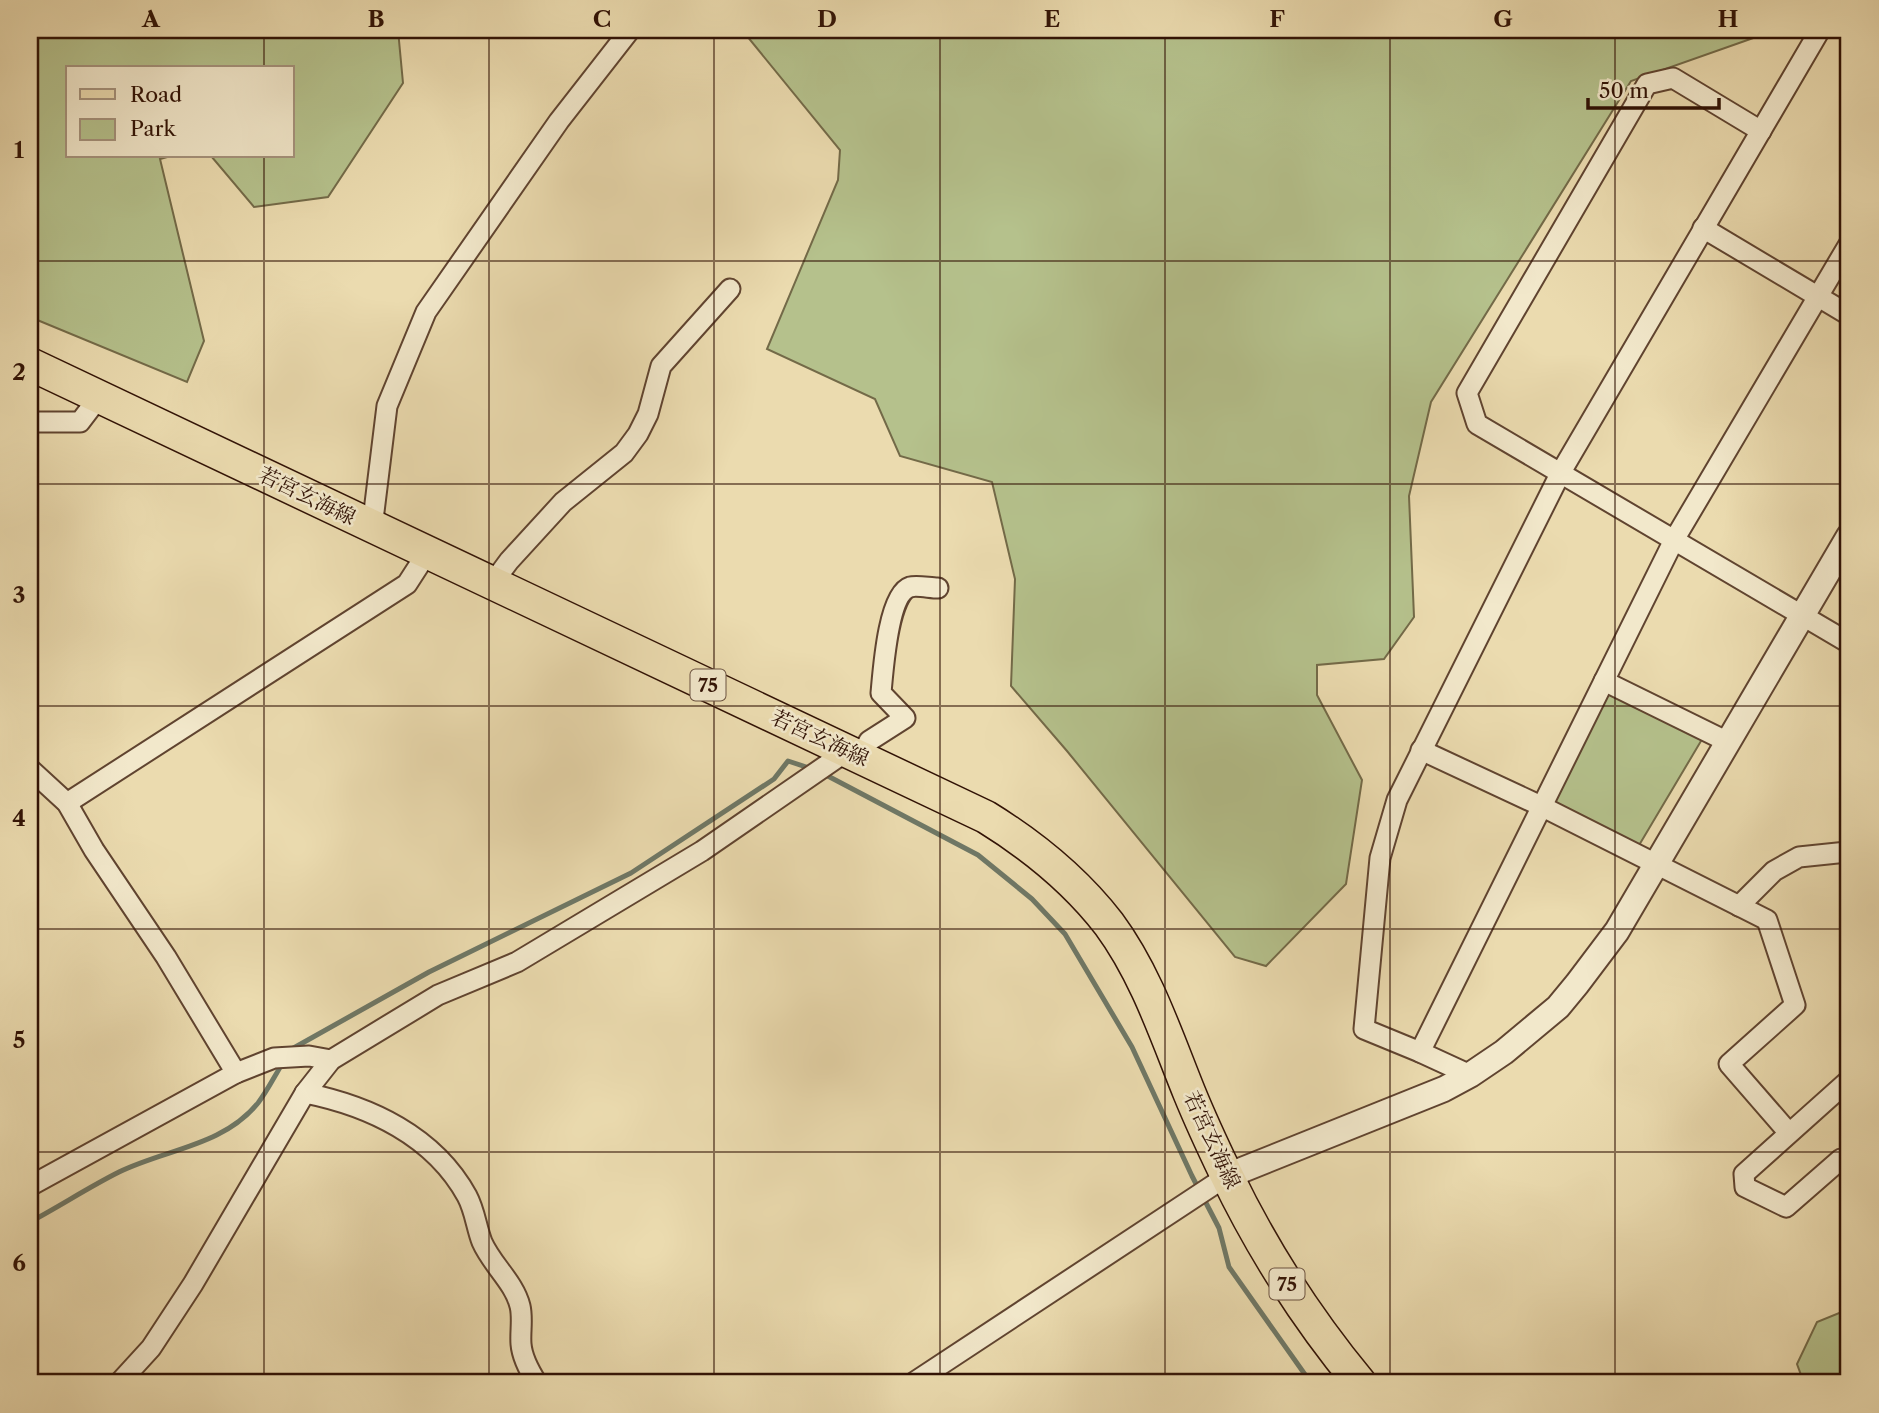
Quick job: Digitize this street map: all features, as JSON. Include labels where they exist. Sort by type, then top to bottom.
[{"type":"main road","name":"若宮玄海線","points":[[30,364],[986,817],[1040,854],[1083,893],[1110,926],[1163,1025],[1189,1094],[1227,1176],[1292,1293],[1326,1342],[1360,1383]]},
{"type":"street","points":[[372,528],[387,406],[425,312],[559,121],[630,30]]},
{"type":"street","points":[[1470,1075],[1364,1029],[1380,858],[1397,800],[1561,472],[1820,30]]},
{"type":"street","points":[[1761,131],[1672,78],[1647,84],[1467,393],[1477,424],[1849,643]]},
{"type":"street","points":[[1703,228],[1849,315]]},
{"type":"street","points":[[1420,1052],[1674,540],[1849,244]]},
{"type":"street","points":[[492,584],[509,561],[563,502],[624,453],[638,435],[648,414],[661,366],[730,289]]},
{"type":"street","points":[[30,422],[80,422],[99,397]]},
{"type":"street","points":[[913,1383],[1227,1176],[1444,1090],[1470,1075],[1537,1026],[1571,992],[1617,931],[1849,537]]},
{"type":"street","points":[[67,803],[407,584],[427,553]]},
{"type":"street","points":[[119,1383],[151,1348],[193,1284],[305,1093],[331,1060],[438,995],[529,955],[702,851],[854,754],[905,718],[881,693],[893,611],[899,595],[910,587],[938,588]]},
{"type":"street","points":[[1604,681],[1728,742]]},
{"type":"street","points":[[1421,750],[1541,806],[1768,920],[1795,1004],[1729,1064],[1789,1133]]},
{"type":"street","points":[[30,769],[67,803],[94,850],[166,957],[236,1073]]},
{"type":"street","points":[[1739,906],[1774,871],[1799,857],[1847,852],[1849,848]]},
{"type":"street","points":[[30,1186],[236,1073],[274,1058],[309,1056],[331,1060]]},
{"type":"street","points":[[1849,1080],[1744,1174],[1745,1187],[1786,1208],[1841,1159],[1849,1162]]},
{"type":"street","points":[[305,1093],[324,1097],[390,1121],[428,1146],[452,1172],[475,1213],[483,1243],[512,1287],[520,1308],[521,1347],[537,1383]]},
{"type":"green space","points":[[30,30],[398,30],[403,83],[328,197],[254,207],[213,158],[294,158],[294,66],[66,66],[66,158],[164,158],[160,159],[204,341],[187,382],[30,317]]},
{"type":"green space","points":[[742,30],[1776,30],[1631,81],[1431,402],[1409,496],[1414,617],[1384,659],[1317,665],[1317,695],[1362,780],[1346,884],[1266,966],[1235,957],[1011,686],[1015,579],[992,482],[900,456],[875,399],[767,349],[838,180],[840,150]]},
{"type":"green space","points":[[1615,692],[1704,736],[1638,847],[1555,806],[1554,798],[1607,694]]},
{"type":"green space","points":[[1849,1309],[1849,1383],[1804,1383],[1797,1364],[1817,1322]]},
{"type":"waterway","points":[[290,1050],[429,972],[631,873],[774,779],[788,761],[812,769]]},
{"type":"waterway","points":[[824,774],[978,855],[1032,899],[1065,934],[1132,1047],[1219,1228],[1229,1267],[1311,1383]]},
{"type":"waterway","points":[[30,1222],[119,1172],[211,1138],[228,1129],[258,1103],[284,1061]]}]
